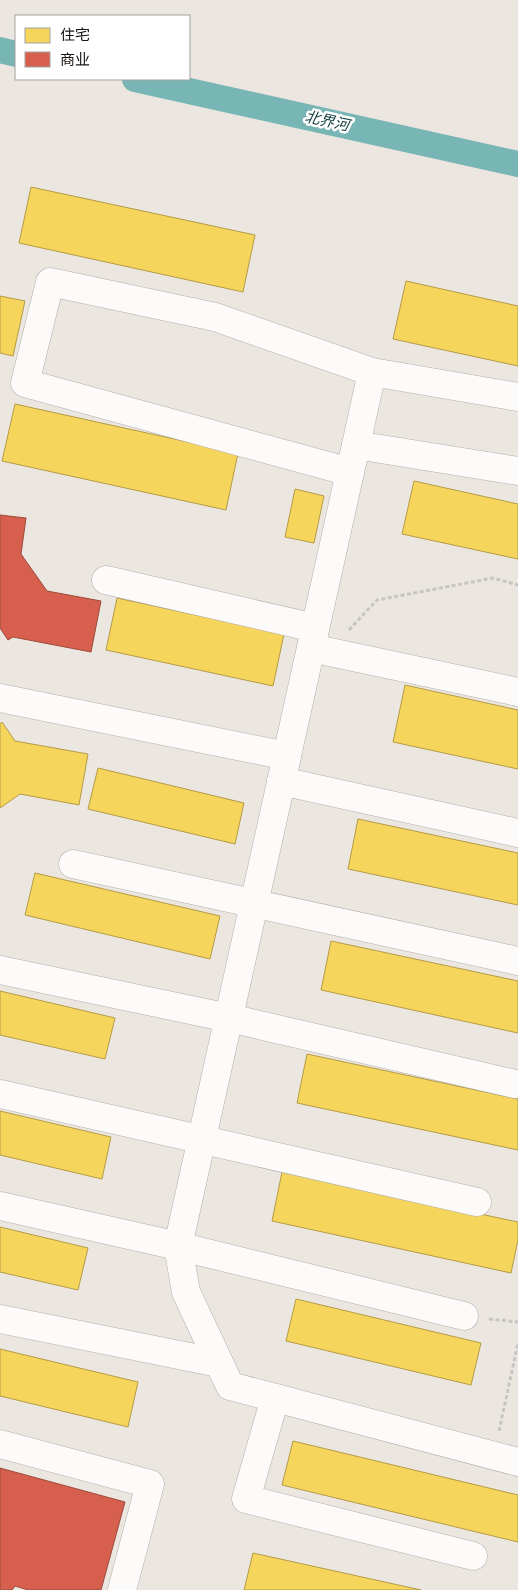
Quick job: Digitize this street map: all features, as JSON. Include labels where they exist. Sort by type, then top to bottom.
[{"type":"lane","points":[[350,472],[26,383],[50,282],[215,317],[372,372],[518,397]]},
{"type":"lane","points":[[372,372],[350,472],[318,643],[284,769],[178,1246],[186,1292],[230,1386],[506,1459]]},
{"type":"lane","points":[[356,445],[518,471]]},
{"type":"lane","points":[[106,580],[318,643],[518,692]]},
{"type":"lane","points":[[0,698],[284,769],[518,833]]},
{"type":"lane","points":[[73,864],[518,962]]},
{"type":"lane","points":[[0,970],[229,1018],[515,1084]]},
{"type":"lane","points":[[0,1094],[477,1202]]},
{"type":"lane","points":[[0,1206],[178,1246],[464,1316]]},
{"type":"lane","points":[[0,1319],[219,1363]]},
{"type":"lane","points":[[275,1398],[246,1499],[473,1556]]},
{"type":"lane","points":[[0,1444],[150,1484],[122,1590]]},
{"type":"path","points":[[318,643],[377,600],[493,578],[518,585]]},
{"type":"path","points":[[506,1459],[518,1343]]},
{"type":"building: 住宅","points":[[31,187],[255,235],[243,292],[19,243]]},
{"type":"building: 住宅","points":[[406,281],[518,306],[518,366],[393,339]]},
{"type":"building: 住宅","points":[[0,296],[25,301],[13,356],[0,353]]},
{"type":"building: 住宅","points":[[15,404],[238,453],[226,510],[2,461]]},
{"type":"building: 住宅","points":[[414,481],[518,504],[518,559],[402,534]]},
{"type":"building: 住宅","points":[[295,489],[324,496],[314,543],[285,537]]},
{"type":"building: 住宅","points":[[117,598],[284,634],[273,686],[106,650]]},
{"type":"building: 住宅","points":[[405,685],[518,710],[518,769],[393,742]]},
{"type":"building: 住宅","points":[[2,722],[15,741],[88,754],[79,805],[20,794],[0,808],[0,724]]},
{"type":"building: 住宅","points":[[98,768],[244,803],[235,844],[88,809]]},
{"type":"building: 住宅","points":[[358,819],[518,853],[518,905],[348,869]]},
{"type":"building: 住宅","points":[[35,873],[220,916],[210,959],[25,915]]},
{"type":"building: 住宅","points":[[331,941],[518,981],[518,1033],[321,990]]},
{"type":"building: 住宅","points":[[0,991],[115,1018],[105,1059],[0,1035]]},
{"type":"building: 住宅","points":[[307,1054],[518,1099],[518,1150],[297,1103]]},
{"type":"building: 住宅","points":[[0,1111],[111,1137],[102,1179],[0,1155]]},
{"type":"building: 住宅","points":[[282,1172],[518,1222],[518,1240],[511,1273],[272,1221]]},
{"type":"building: 住宅","points":[[0,1227],[88,1248],[78,1290],[0,1272]]},
{"type":"building: 住宅","points":[[296,1299],[481,1343],[471,1385],[286,1341]]},
{"type":"building: 住宅","points":[[0,1349],[138,1382],[128,1427],[0,1396]]},
{"type":"building: 住宅","points":[[293,1441],[518,1495],[518,1542],[282,1485]]},
{"type":"building: 住宅","points":[[253,1553],[421,1590],[244,1590]]},
{"type":"building: 商业","points":[[0,515],[26,518],[21,554],[47,591],[101,601],[91,652],[13,637],[8,640],[0,628]]},
{"type":"building: 商业","points":[[0,1468],[125,1502],[101,1590],[28,1590],[15,1586],[12,1590],[0,1590]]},
{"type":"waterway","name":"北界河","points":[[0,50],[15,54]]},
{"type":"waterway","name":"北界河","points":[[140,80],[518,164]]}]
